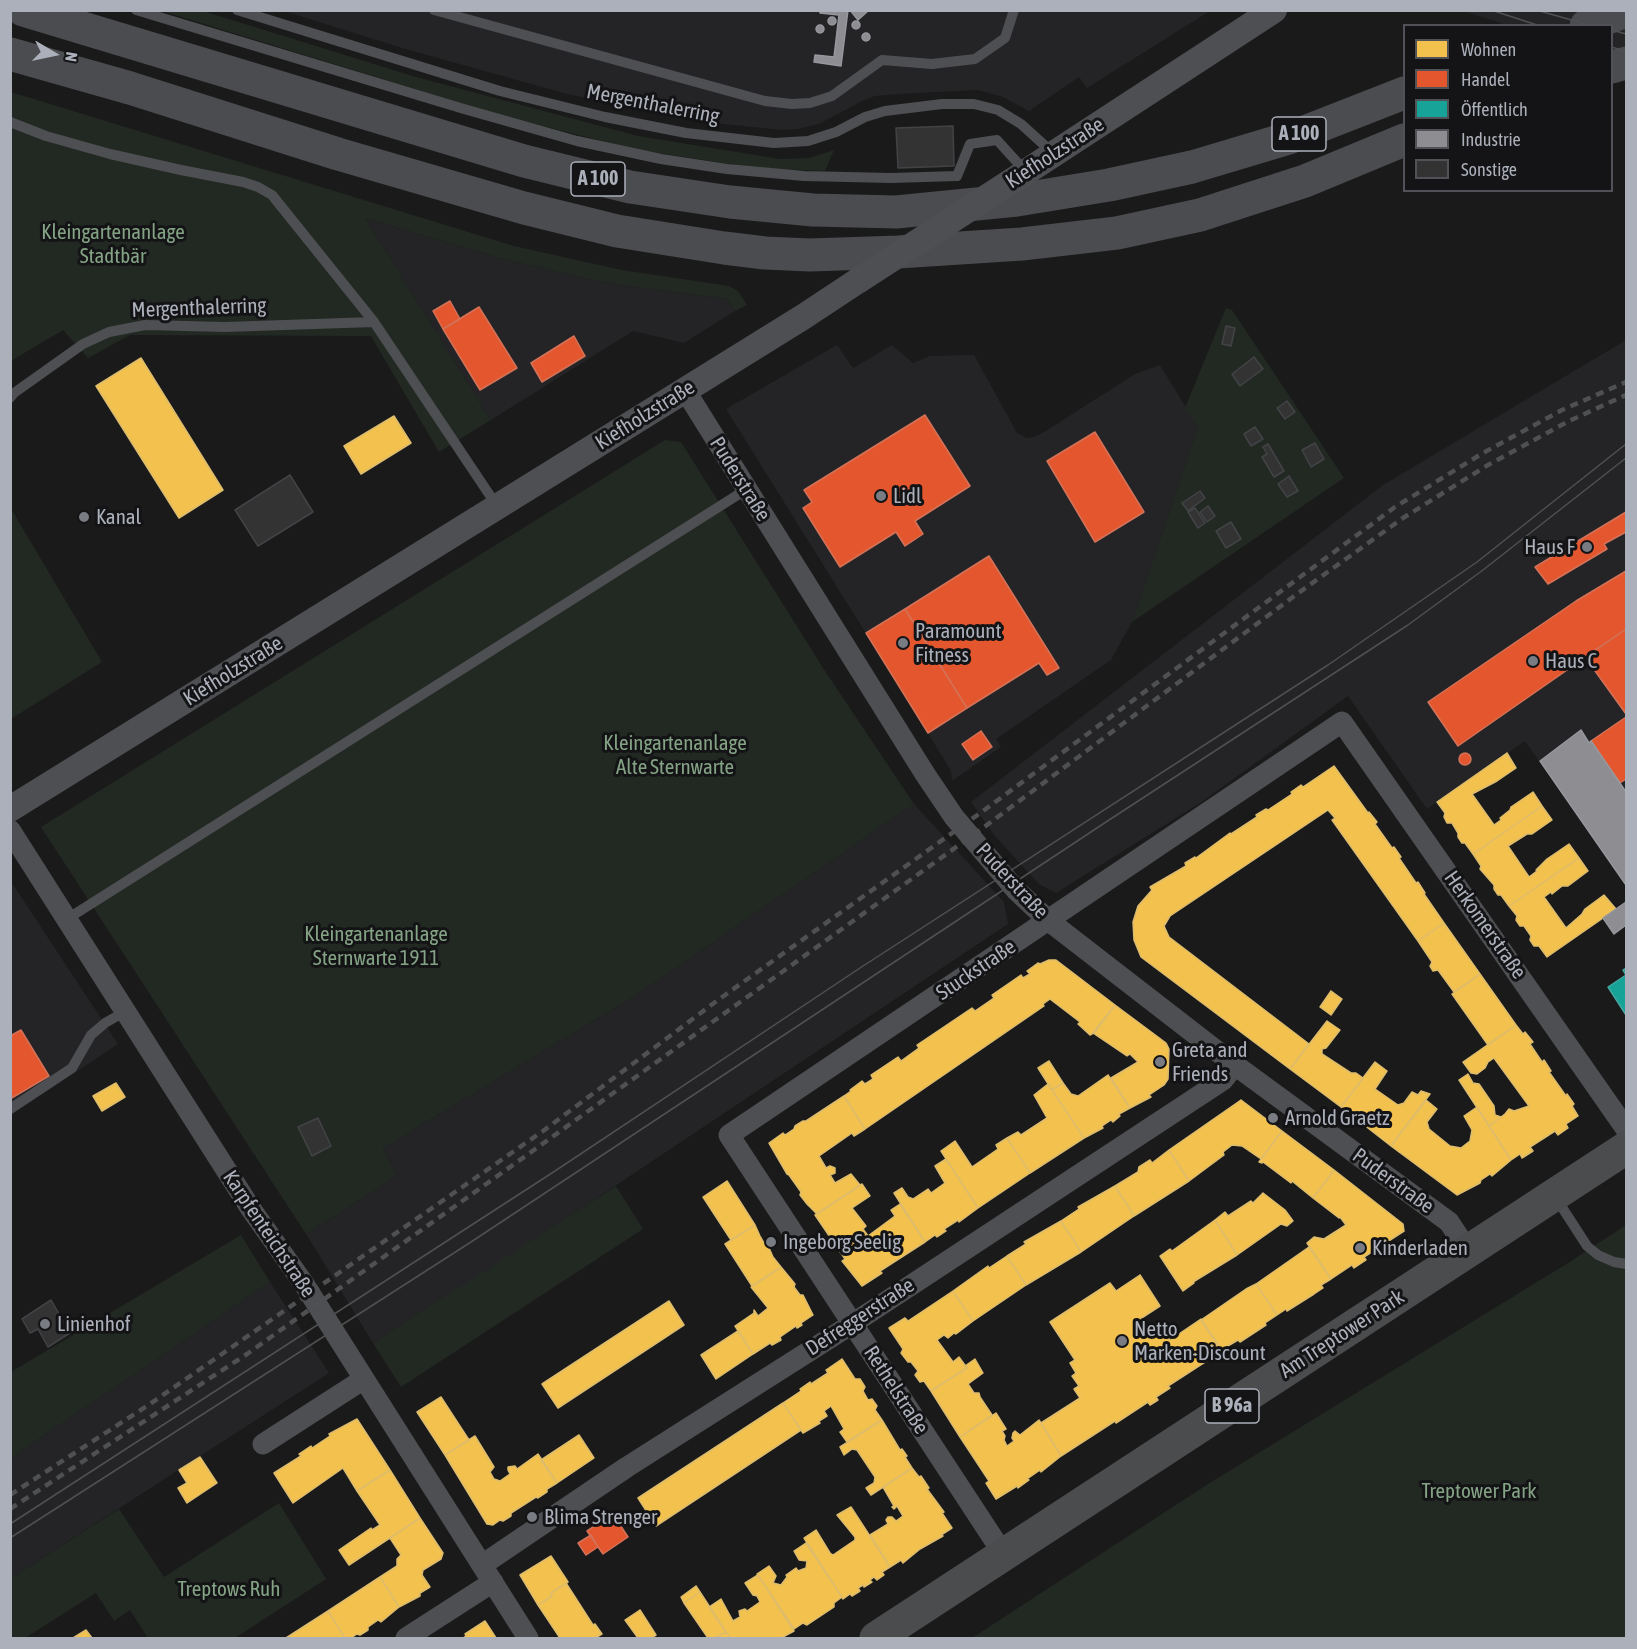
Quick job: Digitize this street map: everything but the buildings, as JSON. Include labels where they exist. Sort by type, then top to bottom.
[{"type":"highway","name":"A 100","points":[[22,10],[524,161],[630,187],[730,202],[813,210],[907,211],[1017,200],[1109,185],[1192,167],[1289,138],[1403,93]]},
{"type":"highway","points":[[1591,24],[1626,11]]},
{"type":"highway","name":"A 100","points":[[10,54],[130,88],[338,154],[524,208],[617,231],[724,248],[776,253],[810,255],[898,252],[1022,244],[1117,233],[1200,215],[1295,185],[1403,140]]},
{"type":"main road","name":"Am Treptower Park","points":[[876,1638],[1626,1148]]},
{"type":"street","name":"Kiefholzstraße","points":[[10,810],[859,280],[1274,10]]},
{"type":"street","name":"Puderstraße","points":[[685,390],[921,768],[954,817],[1016,890],[1048,921],[1235,1065],[1449,1222],[1468,1251]]},
{"type":"street","name":"Stuckstraße","points":[[729,1135],[1342,722]]},
{"type":"street","name":"Herkomerstraße","points":[[1342,722],[1626,1129]]},
{"type":"street","name":"Karpfenteichstraße","points":[[10,830],[250,1209],[283,1252],[528,1638]]},
{"type":"street","name":"Defreggerstraße","points":[[406,1638],[627,1467],[852,1324],[1223,1080],[1235,1065]]},
{"type":"street","name":"Rethelstraße","points":[[729,1135],[1004,1555]]},
{"type":"street","points":[[263,1444],[364,1379]]},
{"type":"lane","points":[[136,10],[464,109],[577,141],[661,159],[727,169],[804,176],[891,178],[957,176],[970,144],[997,140],[1026,172]]},
{"type":"lane","name":"Mergenthalerring","points":[[237,10],[273,16],[500,91],[686,134],[774,143],[808,141],[885,111],[942,104],[974,104],[998,110],[1021,123],[1053,154]]},
{"type":"lane","points":[[434,10],[765,101],[792,104],[810,103],[832,96],[882,60],[932,64],[975,59],[1005,38],[1014,10]]},
{"type":"lane","points":[[10,122],[46,136],[110,154],[243,182],[272,195],[374,322],[498,506]]},
{"type":"lane","name":"Mergenthalerring","points":[[10,398],[83,344],[109,332],[145,325],[225,327],[374,322]]},
{"type":"lane","points":[[67,918],[747,489]]},
{"type":"lane","points":[[10,1108],[72,1068],[91,1035],[105,1023],[126,1011]]},
{"type":"lane","points":[[1554,1196],[1587,1246],[1614,1262],[1626,1264]]},
{"type":"shaded area","points":[[284,11],[1210,11],[1087,88],[1079,77],[1029,111],[1003,97],[978,90],[897,94],[875,96],[864,100],[819,124],[782,130],[674,117],[567,94],[402,48]]},
{"type":"shaded area","points":[[1463,11],[1581,11],[1626,21],[1626,66],[1613,61],[1613,24],[1504,24]]},
{"type":"shaded area","points":[[365,218],[503,259],[583,278],[728,299],[735,311],[684,343],[633,331],[491,420]]},
{"type":"shaded area","points":[[1626,340],[1626,885],[1525,741],[1427,809],[1348,696],[1203,801],[1056,893],[1039,884],[994,835],[971,802],[1383,485]]},
{"type":"shaded area","points":[[837,345],[853,368],[892,345],[913,363],[930,356],[974,355],[1017,433],[1027,438],[1044,432],[1135,374],[1160,365],[1198,427],[1132,622],[1111,660],[996,739],[1001,747],[952,781],[951,771],[928,733],[726,409]]},
{"type":"shaded area","points":[[914,804],[1004,902],[1008,924],[516,1252],[373,1343],[306,1234],[397,1176],[383,1148],[632,998]]},
{"type":"shaded area","points":[[10,880],[118,1044],[11,1115],[10,1115]]},
{"type":"shaded area","points":[[270,1282],[329,1373],[11,1578],[11,1458]]},
{"type":"green space","points":[[162,11],[203,11],[416,77],[638,136],[780,159],[809,158],[834,150],[825,171],[755,168],[639,150],[506,117]]},
{"type":"green space","name":"Kleingartenanlage Stadtbär","points":[[11,92],[514,246],[622,270],[729,286],[738,291],[747,305],[735,311],[728,299],[583,278],[503,259],[365,218],[491,420],[439,452],[371,336],[130,335],[88,358],[63,330],[11,361]]},
{"type":"green space","points":[[1226,308],[1232,310],[1344,478],[1132,622],[1198,427],[1185,408]]},
{"type":"green space","points":[[665,440],[681,442],[825,671],[914,804],[632,998],[383,1148],[397,1176],[306,1234],[41,827]]},
{"type":"green space","points":[[10,507],[102,662],[11,719],[10,719]]},
{"type":"green space","points":[[616,1186],[643,1229],[401,1387],[373,1343]]},
{"type":"green space","name":"Treptower Park","points":[[1626,1225],[1626,1638],[972,1638],[1208,1484]]},
{"type":"green space","points":[[241,1235],[270,1282],[11,1458],[11,1372]]},
{"type":"green space","name":"Treptows Ruh","points":[[279,1503],[326,1579],[235,1638],[148,1638],[130,1610],[114,1621],[96,1593],[25,1638],[11,1638],[11,1578],[119,1509],[164,1577]]},
{"type":"tram line","points":[[1491,10],[1534,24]]},
{"type":"tram line","points":[[1536,10],[1586,24]]},
{"type":"tram line","points":[[1613,30],[1626,34]]},
{"type":"tram line","points":[[1613,47],[1626,52]]},
{"type":"tram line","points":[[10,1524],[555,1171],[860,968],[1328,665],[1477,562],[1626,444]]},
{"type":"tram line","points":[[10,1538],[471,1242],[1408,625],[1483,570],[1626,458]]},
{"type":"railway","points":[[10,1495],[150,1404],[543,1131],[718,1000],[983,811],[1395,507],[1483,453],[1562,410],[1626,382]]},
{"type":"railway","points":[[10,1509],[247,1354],[534,1150],[991,822],[1403,518],[1488,465],[1569,421],[1626,395]]},
{"type":"place","name":"Lidl","points":[[881,496]]},
{"type":"place","name":"Kanal","points":[[84,517]]},
{"type":"place","name":"Haus F","points":[[1587,547]]},
{"type":"place","name":"Paramount Fitness","points":[[903,643]]},
{"type":"place","name":"Haus C","points":[[1533,661]]},
{"type":"place","name":"Greta and Friends","points":[[1160,1062]]},
{"type":"place","name":"Arnold Graetz","points":[[1273,1118]]},
{"type":"place","name":"Ingeborg Seelig","points":[[771,1242]]},
{"type":"place","name":"Kinderladen","points":[[1360,1248]]},
{"type":"place","name":"Linienhof","points":[[45,1324]]},
{"type":"place","name":"Netto Marken-Discount","points":[[1122,1341]]},
{"type":"place","name":"Blima Strenger","points":[[532,1517]]},
{"type":"park label","name":"Kleingartenanlage Alte Sternwarte","points":[[675,755]]},
{"type":"park label","name":"Kleingartenanlage Sternwarte 1911","points":[[376,946]]}]
